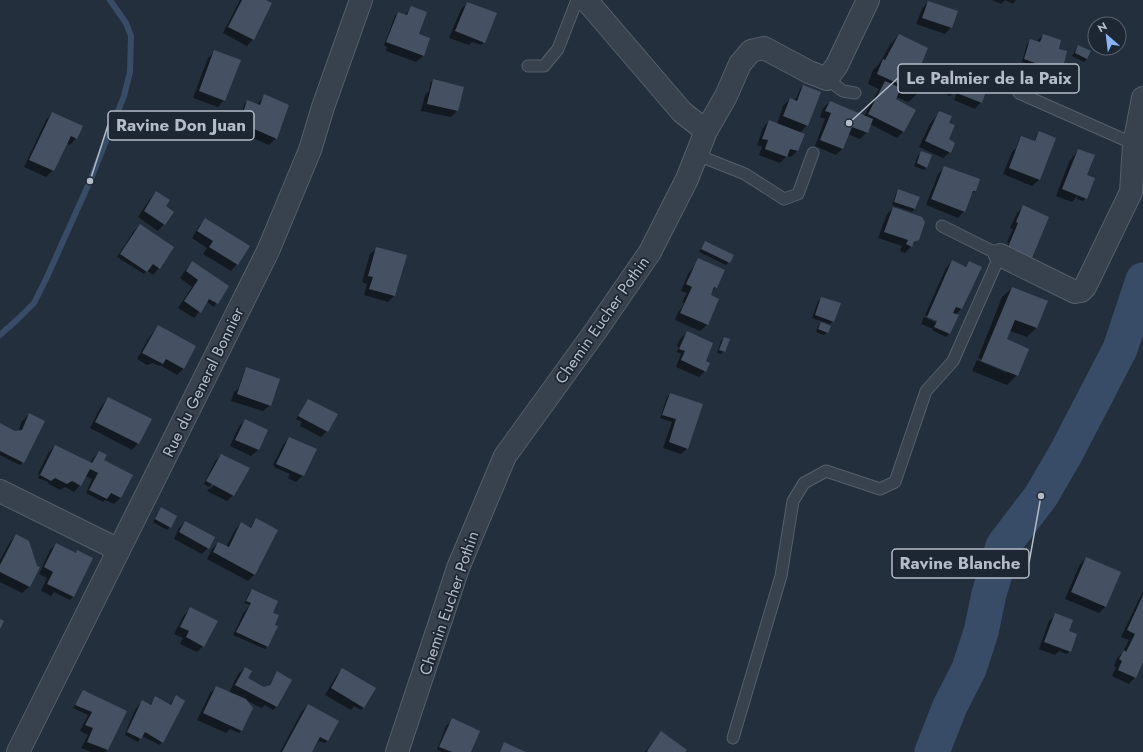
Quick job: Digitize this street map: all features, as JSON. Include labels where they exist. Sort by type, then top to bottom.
[{"type":"street","name":"Rue du General Bonnier","points":[[18,752],[268,251],[310,150],[323,107],[361,0]]},
{"type":"street","points":[[586,0],[682,112],[706,131]]},
{"type":"street","points":[[827,80],[837,65],[868,0]]},
{"type":"street","name":"Chemin Eucher Pothin","points":[[396,752],[458,568],[505,456],[597,329],[650,252],[687,179],[706,131],[726,96],[740,64],[751,51],[764,48],[827,80]]},
{"type":"street","points":[[1000,255],[1075,292],[1081,291],[1085,287],[1131,192],[1134,144],[1143,98]]},
{"type":"street","points":[[0,491],[119,550]]},
{"type":"lane","points":[[528,66],[544,66],[558,49],[577,0]]},
{"type":"lane","points":[[827,80],[843,91],[854,93]]},
{"type":"lane","points":[[1019,93],[1134,144]]},
{"type":"lane","points":[[697,155],[745,174],[784,199],[798,194],[812,153]]},
{"type":"lane","points":[[733,738],[781,576],[793,501],[804,483],[826,471],[880,489],[895,482],[926,391],[953,361],[1000,255],[942,226]]},
{"type":"building","points":[[242,0],[266,0],[272,3],[254,40],[228,27]]},
{"type":"building","points":[[928,1],[958,11],[952,28],[922,18]]},
{"type":"building","points":[[467,2],[497,13],[485,43],[455,31]]},
{"type":"building","points":[[411,6],[427,12],[419,34],[430,38],[424,56],[386,42],[398,12],[407,15]]},
{"type":"building","points":[[899,34],[928,48],[917,75],[926,79],[919,93],[877,74],[883,59],[885,60]]},
{"type":"building","points":[[1043,34],[1061,40],[1059,49],[1067,51],[1062,72],[1053,69],[1047,84],[1030,79],[1035,63],[1024,59],[1030,39],[1040,42]]},
{"type":"building","points":[[1078,45],[1087,49],[1087,56],[1088,56],[1087,59],[1075,53]]},
{"type":"building","points":[[214,50],[241,60],[225,101],[199,91]]},
{"type":"building","points":[[952,73],[961,76],[954,94],[946,90]]},
{"type":"building","points":[[967,74],[989,83],[982,103],[959,94]]},
{"type":"building","points":[[433,79],[464,87],[458,111],[427,104]]},
{"type":"building","points":[[885,81],[901,88],[896,99],[916,110],[904,132],[868,114]]},
{"type":"building","points":[[803,85],[821,92],[808,126],[783,116],[790,98],[797,101]]},
{"type":"building","points":[[264,94],[289,105],[277,139],[240,123],[247,100],[260,105]]},
{"type":"building","points":[[830,101],[873,119],[868,133],[852,127],[843,149],[820,140],[831,113],[825,111]]},
{"type":"building","points":[[939,111],[952,116],[949,123],[955,125],[949,139],[955,143],[951,153],[925,141]]},
{"type":"building","points":[[52,112],[83,126],[77,139],[71,136],[54,171],[29,160]]},
{"type":"building","points":[[769,120],[805,134],[798,151],[790,149],[787,157],[765,149],[768,140],[762,139]]},
{"type":"building","points":[[1039,131],[1056,138],[1040,180],[1009,168],[1021,136],[1035,141]]},
{"type":"building","points":[[1078,149],[1095,155],[1087,175],[1095,178],[1087,199],[1062,189]]},
{"type":"building","points":[[921,151],[932,155],[927,168],[917,163]]},
{"type":"building","points":[[944,166],[980,179],[976,191],[973,191],[965,212],[931,199]]},
{"type":"building","points":[[898,189],[920,197],[915,209],[894,202]]},
{"type":"building","points":[[156,191],[170,200],[166,206],[174,212],[165,225],[144,211]]},
{"type":"building","points":[[1023,205],[1049,217],[1032,258],[1008,247],[1018,223],[1016,222]]},
{"type":"building","points":[[893,207],[922,217],[925,222],[919,240],[914,242],[912,247],[906,244],[908,240],[884,232]]},
{"type":"building","points":[[205,218],[250,246],[238,265],[209,247],[213,241],[197,231]]},
{"type":"building","points":[[140,224],[174,247],[160,269],[153,264],[147,272],[120,254]]},
{"type":"building","points":[[705,241],[734,255],[730,263],[701,249]]},
{"type":"building","points":[[376,247],[407,255],[395,296],[369,289],[373,277],[368,276]]},
{"type":"building","points":[[698,258],[725,270],[717,288],[714,287],[711,295],[719,299],[708,325],[680,313],[692,287],[686,284]]},
{"type":"building","points":[[952,260],[966,267],[969,261],[982,267],[962,309],[956,307],[953,313],[959,315],[950,334],[934,327],[937,321],[927,317]]},
{"type":"building","points":[[192,261],[229,286],[218,304],[209,299],[201,313],[184,301],[198,280],[186,271]]},
{"type":"building","points":[[1012,287],[1048,301],[1037,328],[1015,320],[1007,339],[1029,349],[1018,376],[981,361]]},
{"type":"building","points":[[821,297],[841,303],[834,322],[815,315]]},
{"type":"building","points":[[821,322],[831,326],[828,333],[818,329]]},
{"type":"building","points":[[158,325],[196,346],[184,369],[166,359],[163,364],[142,353]]},
{"type":"building","points":[[687,331],[713,343],[706,361],[710,363],[706,372],[681,360],[685,351],[679,349]]},
{"type":"building","points":[[724,337],[730,339],[725,352],[719,350]]},
{"type":"building","points":[[246,367],[280,379],[271,406],[237,394]]},
{"type":"building","points":[[670,393],[703,404],[688,449],[669,442],[676,419],[662,415]]},
{"type":"building","points":[[108,397],[152,419],[139,444],[95,422]]},
{"type":"building","points":[[308,399],[338,414],[328,432],[298,416]]},
{"type":"building","points":[[29,413],[45,421],[24,463],[0,451],[0,423],[15,431],[22,430]]},
{"type":"building","points":[[245,419],[268,430],[259,450],[235,440]]},
{"type":"building","points":[[289,437],[317,449],[304,476],[276,464]]},
{"type":"building","points":[[55,445],[92,463],[99,451],[107,455],[104,460],[133,475],[121,498],[111,493],[107,499],[89,490],[98,473],[90,469],[81,486],[72,481],[67,484],[55,478],[51,481],[40,475]]},
{"type":"building","points":[[221,454],[250,468],[234,496],[206,481]]},
{"type":"building","points":[[161,507],[177,516],[171,528],[155,519]]},
{"type":"building","points":[[256,518],[278,530],[255,575],[213,552],[218,542],[229,547],[241,522],[251,528]]},
{"type":"building","points":[[185,521],[215,537],[209,549],[179,532]]},
{"type":"building","points":[[16,534],[29,541],[37,566],[40,567],[30,587],[0,572],[0,565]]},
{"type":"building","points":[[56,543],[76,553],[77,550],[93,558],[74,597],[47,584],[53,572],[44,567]]},
{"type":"building","points":[[1086,557],[1121,572],[1106,607],[1071,592]]},
{"type":"building","points":[[252,589],[278,601],[273,613],[279,615],[275,625],[278,626],[268,647],[236,632],[251,603],[246,601]]},
{"type":"building","points":[[1143,595],[1143,662],[1136,678],[1118,670],[1122,661],[1119,659],[1124,650],[1126,652],[1135,634],[1127,630]]},
{"type":"building","points":[[190,607],[218,621],[204,647],[186,637],[189,631],[180,627]]},
{"type":"building","points":[[1055,613],[1073,620],[1069,631],[1077,634],[1071,652],[1044,642]]},
{"type":"building","points":[[0,619],[4,621],[0,629]]},
{"type":"building","points":[[245,667],[252,671],[248,678],[264,687],[270,685],[277,671],[292,680],[277,707],[235,685]]},
{"type":"building","points":[[342,668],[376,688],[364,708],[331,688]]},
{"type":"building","points":[[216,686],[246,699],[253,708],[242,731],[203,713]]},
{"type":"building","points":[[83,690],[127,711],[108,750],[87,742],[93,728],[85,725],[92,712],[75,705]]},
{"type":"building","points":[[176,695],[185,701],[163,743],[145,732],[141,739],[127,732],[142,700],[151,705],[155,696],[171,705]]},
{"type":"building","points":[[308,704],[339,721],[328,741],[320,737],[312,752],[282,752]]},
{"type":"building","points":[[452,718],[480,731],[471,752],[452,752],[439,747]]},
{"type":"building","points":[[661,731],[687,750],[685,752],[648,752],[647,751]]},
{"type":"building","points":[[504,742],[521,750],[526,752],[500,752]]},
{"type":"waterway","points":[[0,335],[34,303],[90,181],[124,96],[130,72],[131,36],[126,23],[110,0]]},
{"type":"waterway","points":[[932,752],[950,706],[969,669],[981,632],[989,594],[1003,546],[1041,496],[1066,453],[1120,349],[1143,280]]},
{"type":"place","name":"Le Palmier de la Paix","points":[[849,123]]},
{"type":"place","name":"Ravine Don Juan","points":[[90,181]]},
{"type":"place","name":"Ravine Blanche","points":[[1041,496]]}]
